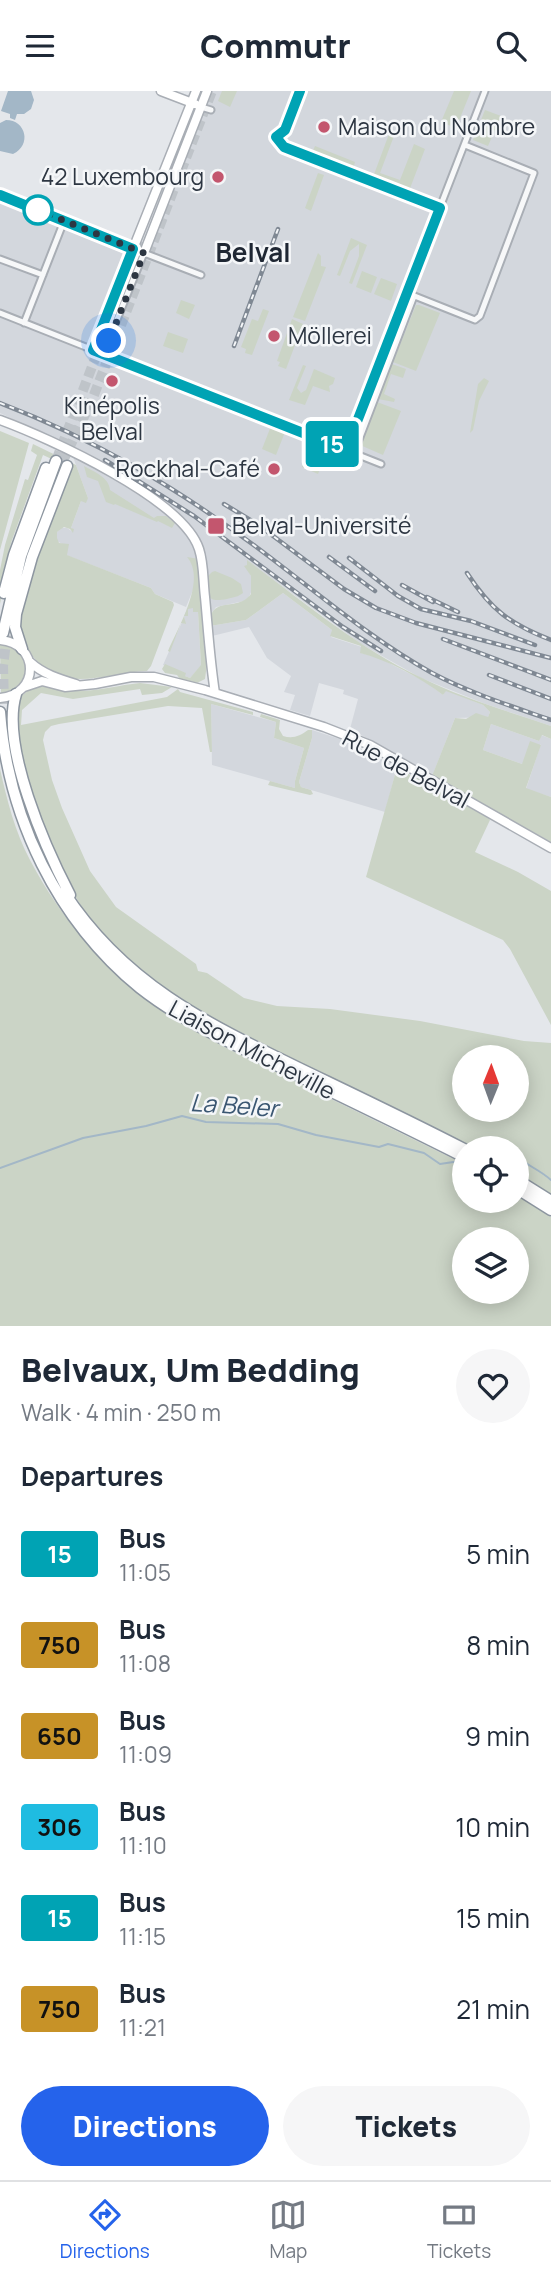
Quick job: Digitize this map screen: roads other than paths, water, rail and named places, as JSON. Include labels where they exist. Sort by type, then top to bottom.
[{"type":"highway","points":[[0,613],[14,555],[59,462]]},
{"type":"highway","points":[[3,635],[21,556],[59,462]]},
{"type":"highway","points":[[22,649],[15,627],[16,614],[59,462]]},
{"type":"highway","points":[[20,690],[11,705],[12,730],[24,791],[78,917]]},
{"type":"highway","name":"Liaison Micheville","points":[[1,705],[8,767],[22,821],[38,859],[78,917],[121,970],[148,993],[189,1021],[225,1041],[452,1149]]},
{"type":"highway","points":[[0,760],[11,806],[32,859],[58,901],[78,917]]},
{"type":"highway","points":[[529,1187],[551,1201]]},
{"type":"highway","points":[[529,1196],[551,1210]]},
{"type":"main road","points":[[161,91],[201,107]]},
{"type":"main road","points":[[133,249],[196,91]]},
{"type":"main road","points":[[0,195],[144,253],[207,91]]},
{"type":"main road","points":[[0,420],[34,433],[130,485],[179,519],[194,537],[201,559],[209,660],[215,693]]},
{"type":"main road","points":[[3,635],[22,649],[38,669],[82,685]]},
{"type":"main road","points":[[205,690],[209,660]]},
{"type":"main road","points":[[20,690],[30,675],[30,662]]},
{"type":"main road","name":"Rue de Belval","points":[[82,685],[154,677],[324,727],[370,745],[551,848]]},
{"type":"main road","points":[[191,686],[200,685],[207,679]]},
{"type":"main road","points":[[1,705],[20,690],[42,681],[65,687],[82,685]]},
{"type":"street","points":[[346,450],[485,91]]},
{"type":"street","points":[[201,107],[211,110]]},
{"type":"street","points":[[407,293],[475,320],[480,316],[534,173],[465,145]]},
{"type":"street","points":[[409,196],[440,208]]},
{"type":"street","points":[[24,323],[64,221]]},
{"type":"street","points":[[93,350],[133,249]]},
{"type":"street","points":[[103,354],[144,253],[201,275]]},
{"type":"street","points":[[0,258],[43,275]]},
{"type":"street","points":[[354,453],[414,296]]},
{"type":"street","points":[[0,313],[381,464]]},
{"type":"water","points":[[8,91],[31,91],[34,100],[31,109],[24,114],[17,114],[15,120],[10,118],[10,114],[1,111]]},
{"type":"water","points":[[6,120],[18,124],[24,134],[23,145],[13,154],[0,151],[0,123]]},
{"type":"waterway","name":"La Beler","points":[[0,1168],[83,1138],[182,1116],[206,1122],[278,1124],[316,1135],[379,1147],[388,1144],[424,1153],[440,1164],[452,1162]]},
{"type":"waterway","name":"La Beler","points":[[529,1165],[551,1180]]},
{"type":"tunnel","points":[[62,463],[92,400],[212,91]]},
{"type":"tunnel","points":[[56,461],[140,241]]},
{"type":"tunnel","points":[[4,704],[3,666],[7,635]]},
{"type":"railway","points":[[234,346],[278,229]]},
{"type":"railway","points":[[0,403],[101,448],[164,484],[255,546],[364,629],[432,673],[476,693],[551,720]]},
{"type":"railway","points":[[105,460],[194,516],[343,627],[381,651]]},
{"type":"railway","points":[[224,504],[257,524],[344,589],[376,608],[416,623],[551,658]]},
{"type":"railway","points":[[329,557],[375,591]]},
{"type":"railway","points":[[349,558],[398,596],[421,609],[471,621],[535,645]]},
{"type":"railway","points":[[467,573],[484,597],[513,622],[551,640]]},
{"type":"railway","points":[[402,585],[433,602]]},
{"type":"railway","points":[[427,597],[458,612]]},
{"type":"railway","points":[[443,639],[551,680]]},
{"type":"railway","points":[[489,675],[551,699]]},
{"type":"place","name":"Maison du Nombre","points":[[324,127]]},
{"type":"place","name":"42 Luxembourg","points":[[218,177]]},
{"type":"place","name":"Möllerei","points":[[274,336]]},
{"type":"place","name":"Kinépolis Belval","points":[[112,381]]},
{"type":"place","name":"Rockhal-Café","points":[[274,469]]},
{"type":"place","name":"Belval-Université","points":[[216,526]]},
{"type":"district","name":"Belval","points":[[253,253]]}]
